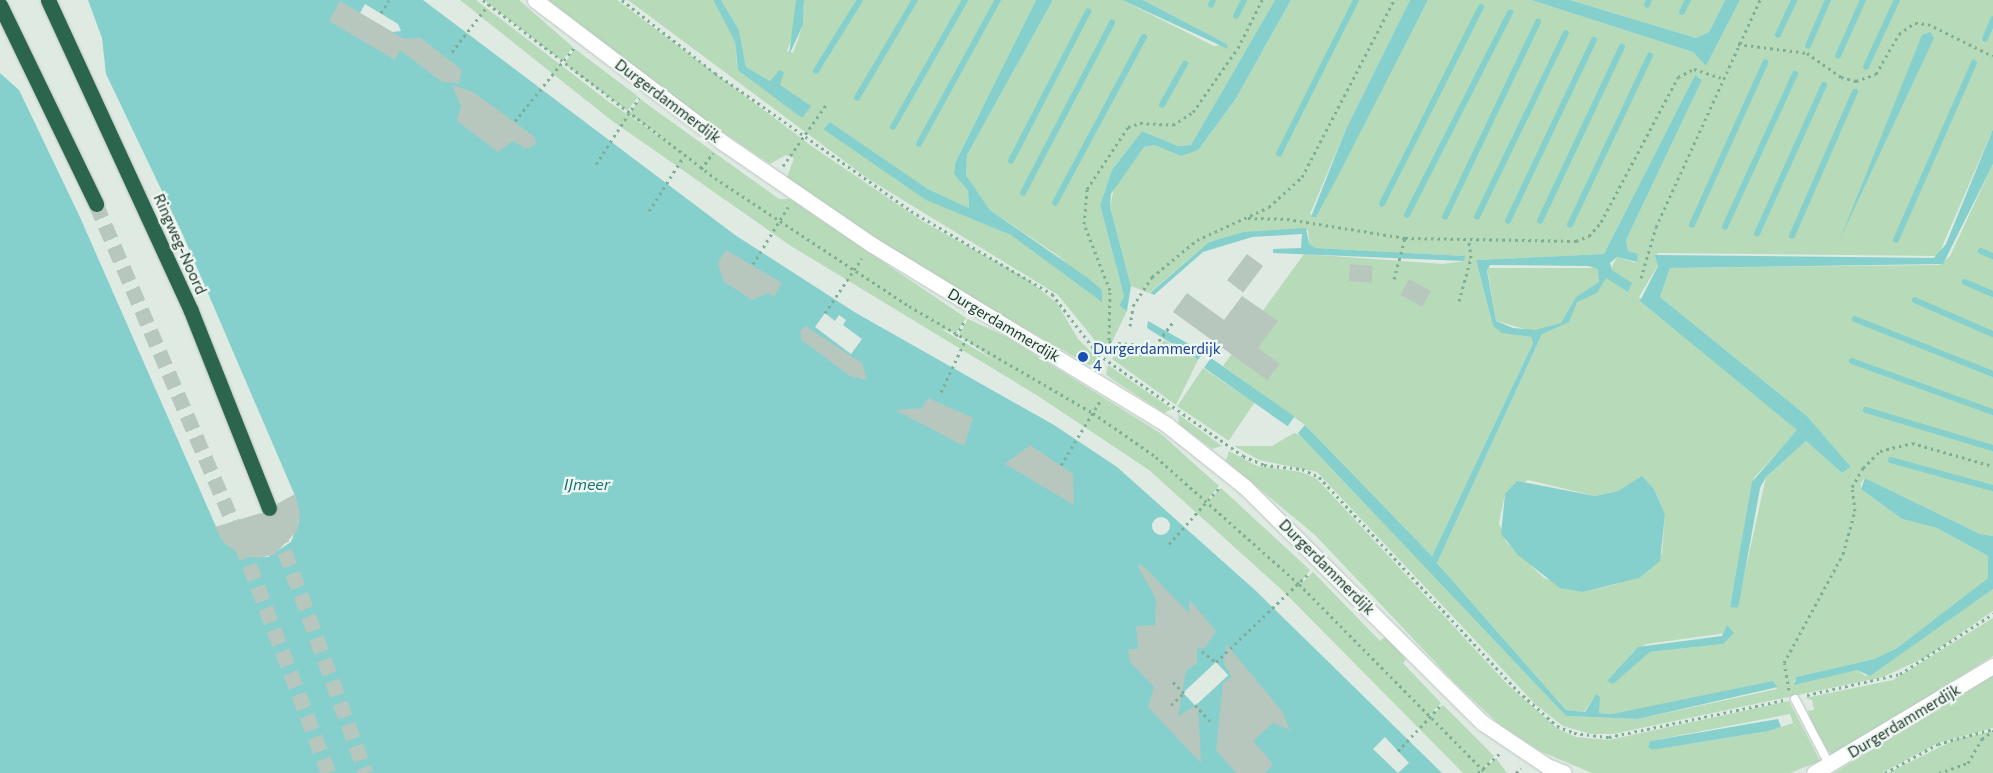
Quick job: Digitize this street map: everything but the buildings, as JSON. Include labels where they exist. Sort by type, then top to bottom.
[{"type":"highway","name":"Ringweg-Noord","points":[[48,0],[191,311],[269,508]]},
{"type":"highway","points":[[0,5],[96,204]]},
{"type":"street","name":"Durgerdammerdijk","points":[[535,0],[775,179],[871,244],[1166,424],[1245,487],[1483,723],[1547,766],[1564,773]]},
{"type":"street","name":"Durgerdammerdijk","points":[[1814,773],[1830,766],[1993,666]]},
{"type":"lane","points":[[1793,697],[1830,766]]},
{"type":"path","points":[[381,13],[389,0]]},
{"type":"path","points":[[483,0],[627,114],[702,169],[956,336],[1093,413],[1156,457],[1299,584],[1484,771]]},
{"type":"path","points":[[622,0],[802,136],[911,211],[1052,294],[1098,354],[1243,456],[1264,465],[1302,469],[1319,477],[1518,691],[1557,726],[1574,733],[1609,737],[1793,697],[1785,683],[1784,663],[1843,554],[1855,510],[1852,487],[1863,468],[1880,451],[1912,443],[1993,466]]},
{"type":"path","points":[[1114,348],[1109,340],[1110,290],[1084,224],[1087,189],[1128,127],[1140,122],[1173,125],[1192,112],[1238,48],[1262,0]]},
{"type":"path","points":[[1130,326],[1130,312],[1152,277],[1197,240],[1248,218],[1287,193],[1314,162],[1394,0]]},
{"type":"path","points":[[1641,278],[1656,227],[1721,78],[1760,0]]},
{"type":"path","points":[[452,52],[488,4]]},
{"type":"path","points":[[1738,44],[1808,53],[1842,77],[1856,81],[1876,74],[1899,34],[1915,23],[1928,24],[1993,56]]},
{"type":"path","points":[[515,122],[573,49]]},
{"type":"path","points":[[1248,218],[1287,219],[1405,238],[1469,242],[1576,241],[1589,236],[1601,222],[1678,77],[1694,69],[1721,78]]},
{"type":"path","points":[[596,164],[637,100]]},
{"type":"path","points":[[775,179],[802,136],[826,105]]},
{"type":"path","points":[[702,169],[714,152]]},
{"type":"path","points":[[649,211],[684,156]]},
{"type":"path","points":[[753,264],[779,220]]},
{"type":"path","points":[[1394,279],[1397,262],[1405,238]]},
{"type":"path","points":[[1459,301],[1471,258],[1469,242]]},
{"type":"path","points":[[825,314],[871,244]]},
{"type":"path","points":[[956,336],[967,319]]},
{"type":"path","points":[[1118,343],[1155,346],[1174,321]]},
{"type":"path","points":[[941,392],[965,341]]},
{"type":"path","points":[[1061,465],[1095,408]]},
{"type":"path","points":[[1169,544],[1218,489]]},
{"type":"path","points":[[1202,651],[1216,662],[1312,571]]},
{"type":"path","points":[[1803,696],[1900,674],[1993,614]]},
{"type":"path","points":[[1171,705],[1184,692],[1173,682]]},
{"type":"path","points":[[1398,751],[1442,704]]},
{"type":"path","points":[[1195,705],[1210,720]]},
{"type":"path","points":[[1885,773],[1938,744],[1993,730]]},
{"type":"path","points":[[1939,773],[1968,763],[1982,739],[1993,730]]},
{"type":"path","points":[[1478,773],[1484,771],[1500,752]]},
{"type":"green space","points":[[460,0],[476,0],[609,102],[677,148],[629,114],[640,99],[779,199],[790,199],[966,318],[956,333],[941,329],[994,360],[959,335],[968,319],[1007,337],[1160,433],[1219,486],[1206,502],[1221,488],[1310,570],[1297,588],[1313,572],[1380,641],[1385,637],[1406,659],[1403,663],[1441,703],[1428,717],[1443,705],[1494,756],[1481,771],[1496,758],[1507,773],[1463,773],[1283,591],[1149,470],[1038,396],[791,246],[611,120]]},
{"type":"green space","points":[[484,0],[519,0],[573,47],[562,61]]},
{"type":"green space","points":[[548,0],[617,0],[813,147],[922,221],[1027,279],[1057,303],[1078,339],[1101,362],[1089,365],[915,266],[787,177],[794,158],[786,155],[770,164],[690,110]]},
{"type":"green space","points":[[628,0],[713,0],[735,42],[737,65],[802,118],[780,85],[779,70],[770,81],[746,67],[739,30],[721,0],[796,0],[795,30],[787,51],[793,53],[803,25],[804,0],[1036,0],[955,163],[954,174],[968,191],[969,208],[928,189],[830,122],[823,129],[972,218],[1011,235],[1103,294],[1057,255],[990,210],[966,175],[967,155],[1053,0],[1122,0],[1214,46],[1227,44],[1143,0],[1275,0],[1191,145],[1178,146],[1142,131],[1112,170],[1100,205],[1124,296],[1119,306],[1127,311],[1106,354],[1058,295],[867,178]]},
{"type":"green space","points":[[1291,0],[1410,0],[1346,129],[1310,214],[1316,216],[1428,0],[1531,0],[1693,52],[1706,66],[1740,0],[1993,0],[1993,129],[1938,256],[1657,253],[1658,265],[1639,297],[1798,430],[1754,478],[1730,606],[1737,608],[1766,477],[1806,441],[1842,473],[1851,467],[1807,416],[1660,297],[1670,268],[1939,265],[1950,256],[1993,164],[1993,536],[1980,534],[1865,478],[1861,483],[1861,489],[1902,519],[1937,528],[1988,556],[1988,578],[1897,648],[1874,659],[1796,677],[1793,683],[1857,670],[1866,676],[1993,589],[1993,611],[1926,657],[1883,677],[1613,734],[1591,734],[1563,726],[1536,705],[1317,472],[1259,460],[1234,446],[1272,446],[1294,433],[1301,435],[1566,716],[1638,719],[1777,689],[1776,683],[1612,714],[1599,713],[1596,694],[1584,712],[1566,710],[1437,563],[1542,334],[1496,321],[1487,268],[1611,268],[1617,257],[1636,263],[1638,255],[1628,251],[1626,240],[1702,80],[1695,75],[1604,254],[1476,260],[1493,326],[1502,332],[1531,337],[1533,343],[1432,556],[1305,425],[1223,366],[1304,254],[1443,264],[1464,261],[1464,256],[1316,248],[1309,244],[1308,230],[1210,241],[1149,293],[1131,286],[1110,207],[1114,188],[1144,147],[1154,145],[1181,156],[1207,138],[1235,100]],"holes":[[[1642,477],[1654,489],[1665,514],[1662,553],[1617,584],[1583,592],[1544,578],[1506,542],[1499,523],[1505,494],[1528,480],[1595,496],[1618,491]],[[1726,633],[1723,644],[1650,652],[1613,683],[1608,681],[1635,650],[1647,644]]]},
{"type":"green space","points":[[1570,0],[1725,0],[1709,32],[1696,38]]},
{"type":"green space","points":[[575,49],[638,97],[627,111],[564,63]]},
{"type":"green space","points":[[1164,340],[1198,360],[1176,405],[1112,359],[1120,347],[1157,350]]},
{"type":"green space","points":[[1108,365],[1172,409],[1164,413],[1112,379],[1106,374]]},
{"type":"green space","points":[[1203,368],[1254,403],[1229,441],[1177,406]]},
{"type":"green space","points":[[1178,414],[1222,446],[1212,449],[1179,424]]},
{"type":"green space","points":[[1229,451],[1257,466],[1301,472],[1317,479],[1508,685],[1558,729],[1576,737],[1609,740],[1789,701],[1820,761],[1790,773],[1592,773],[1542,752],[1500,725],[1455,683],[1315,535],[1226,461]],"holes":[[[1790,714],[1793,723],[1769,731],[1652,750],[1648,747],[1650,741]]]},
{"type":"green space","points":[[1993,618],[1993,656],[1855,742],[1832,755],[1828,751],[1810,719],[1808,711],[1814,710],[1812,700],[1805,698],[1893,680]]},
{"type":"green space","points":[[1993,676],[1993,728],[1938,743],[1882,773],[1834,773]]},
{"type":"green space","points":[[1993,731],[1993,773],[1888,773],[1956,739]]},
{"type":"water","name":"IJmeer","points":[[88,0],[423,0],[735,235],[856,313],[1054,425],[1117,467],[1256,591],[1442,773],[0,773],[0,73],[19,90],[79,215],[221,538],[244,556],[268,557],[291,542],[299,522],[296,498],[183,235],[106,74],[102,38]]},
{"type":"water","points":[[713,0],[721,0],[739,30],[746,67],[770,81],[779,70],[784,72],[780,85],[811,106],[802,118],[738,70],[735,42]]},
{"type":"water","points":[[796,0],[804,0],[803,25],[789,55]]},
{"type":"water","points":[[1036,0],[1053,0],[967,155],[966,175],[990,210],[1088,278],[1102,290],[1102,302],[1011,235],[926,200],[823,129],[830,122],[928,189],[969,208],[968,191],[954,174],[955,163]]},
{"type":"water","points":[[1122,0],[1143,0],[1227,44],[1228,49]]},
{"type":"water","points":[[1275,0],[1291,0],[1235,100],[1198,150],[1181,156],[1154,145],[1144,147],[1111,194],[1110,207],[1131,286],[1127,311],[1119,306],[1124,296],[1100,205],[1112,170],[1142,131],[1178,146],[1191,145]]},
{"type":"water","points":[[1410,0],[1428,0],[1316,217],[1311,217],[1346,129]]},
{"type":"water","points":[[1531,0],[1570,0],[1696,38],[1709,32],[1725,0],[1740,0],[1706,66],[1693,52]]},
{"type":"water","points":[[1930,32],[1934,38],[1840,239],[1922,35]]},
{"type":"water","points":[[1695,75],[1702,80],[1626,240],[1628,251],[1638,254],[1637,262],[1617,257],[1610,263],[1612,270],[1632,283],[1628,292],[1606,278],[1597,293],[1577,302],[1569,322],[1542,334],[1437,563],[1566,710],[1585,712],[1596,694],[1600,697],[1599,713],[1612,714],[1773,681],[1778,687],[1638,719],[1566,716],[1298,433],[1305,425],[1432,556],[1533,343],[1531,337],[1502,333],[1493,326],[1476,260],[1604,254]],"holes":[[[1490,265],[1588,266],[1598,269],[1599,282],[1576,297],[1561,323],[1535,330],[1513,328],[1496,321],[1487,271]]]},
{"type":"water","points":[[1993,129],[1993,164],[1943,264],[1670,268],[1660,297],[1807,416],[1851,467],[1842,473],[1806,441],[1766,477],[1760,488],[1739,604],[1737,608],[1730,607],[1752,482],[1797,430],[1640,301],[1658,266],[1655,255],[1934,258],[1946,244]]},
{"type":"water","points":[[1306,228],[1309,244],[1316,248],[1465,256],[1464,261],[1273,253],[1273,249],[1301,248],[1302,234],[1252,237],[1203,252],[1154,295],[1150,293],[1209,242],[1244,232]]},
{"type":"water","points":[[1148,321],[1203,352],[1198,360],[1147,328]]},
{"type":"water","points":[[1211,358],[1295,417],[1288,426],[1204,368]]},
{"type":"water","points":[[1642,476],[1654,489],[1665,514],[1660,561],[1639,578],[1583,592],[1560,588],[1518,555],[1501,534],[1505,494],[1517,481],[1595,496],[1618,491]]},
{"type":"water","points":[[1865,478],[1980,534],[1993,536],[1993,589],[1870,676],[1857,670],[1794,685],[1796,677],[1874,659],[1897,648],[1988,578],[1988,556],[1937,528],[1902,519],[1861,489]]},
{"type":"water","points":[[1727,625],[1734,633],[1723,644],[1650,652],[1613,684],[1607,681],[1638,647],[1722,636]]},
{"type":"water","points":[[1778,719],[1781,727],[1769,731],[1652,750],[1648,747],[1650,741]]},
{"type":"pier","points":[[365,4],[398,24],[401,31],[392,32],[360,13]]},
{"type":"pier","points":[[825,313],[835,321],[839,315],[846,320],[843,325],[862,339],[851,354],[815,327]]},
{"type":"pier","points":[[1157,517],[1165,517],[1170,522],[1168,533],[1157,535],[1152,530],[1152,522]]},
{"type":"pier","points":[[1216,662],[1228,675],[1195,706],[1183,693]]},
{"type":"pier","points":[[1385,737],[1409,763],[1398,773],[1373,749]]},
{"type":"waterway","points":[[816,71],[860,0]]},
{"type":"waterway","points":[[857,98],[915,0]]},
{"type":"waterway","points":[[893,127],[965,0]]},
{"type":"waterway","points":[[919,144],[998,0]]},
{"type":"waterway","points":[[1211,5],[1213,0]]},
{"type":"waterway","points":[[1236,16],[1244,0]]},
{"type":"waterway","points":[[1279,154],[1356,0]]},
{"type":"waterway","points":[[1647,5],[1649,0]]},
{"type":"waterway","points":[[1682,12],[1688,0]]},
{"type":"waterway","points":[[1778,35],[1794,0]]},
{"type":"waterway","points":[[1808,46],[1828,0]]},
{"type":"waterway","points":[[1838,56],[1863,0]]},
{"type":"waterway","points":[[1866,67],[1897,0]]},
{"type":"waterway","points":[[1382,204],[1481,7]]},
{"type":"waterway","points":[[1011,161],[1088,12]]},
{"type":"waterway","points":[[1407,215],[1510,13]]},
{"type":"waterway","points":[[1985,39],[1993,20]]},
{"type":"waterway","points":[[1445,217],[1538,22]]},
{"type":"waterway","points":[[1023,193],[1112,23]]},
{"type":"waterway","points":[[1477,217],[1566,33]]},
{"type":"waterway","points":[[1055,203],[1144,37]]},
{"type":"waterway","points":[[1508,221],[1594,40]]},
{"type":"waterway","points":[[1540,221],[1622,47]]},
{"type":"waterway","points":[[1570,225],[1650,56]]},
{"type":"waterway","points":[[1692,225],[1765,63]]},
{"type":"waterway","points":[[1896,240],[1974,63]]},
{"type":"waterway","points":[[1162,105],[1185,64]]},
{"type":"waterway","points":[[1725,227],[1795,74]]},
{"type":"waterway","points":[[1757,234],[1824,85]]},
{"type":"waterway","points":[[1792,236],[1855,92]]},
{"type":"waterway","points":[[1981,251],[1993,256]]},
{"type":"waterway","points":[[1965,282],[1993,294]]},
{"type":"waterway","points":[[1915,300],[1993,334]]},
{"type":"waterway","points":[[1855,319],[1993,374]]},
{"type":"waterway","points":[[1852,361],[1993,412]]},
{"type":"waterway","points":[[1866,410],[1993,448]]},
{"type":"waterway","points":[[1891,460],[1993,488]]},
{"type":"tunnel","points":[[96,204],[233,522],[329,773]]},
{"type":"tunnel","points":[[269,508],[366,773]]},
{"type":"place","name":"Durgerdammerdijk 4","points":[[1083,357]]}]
